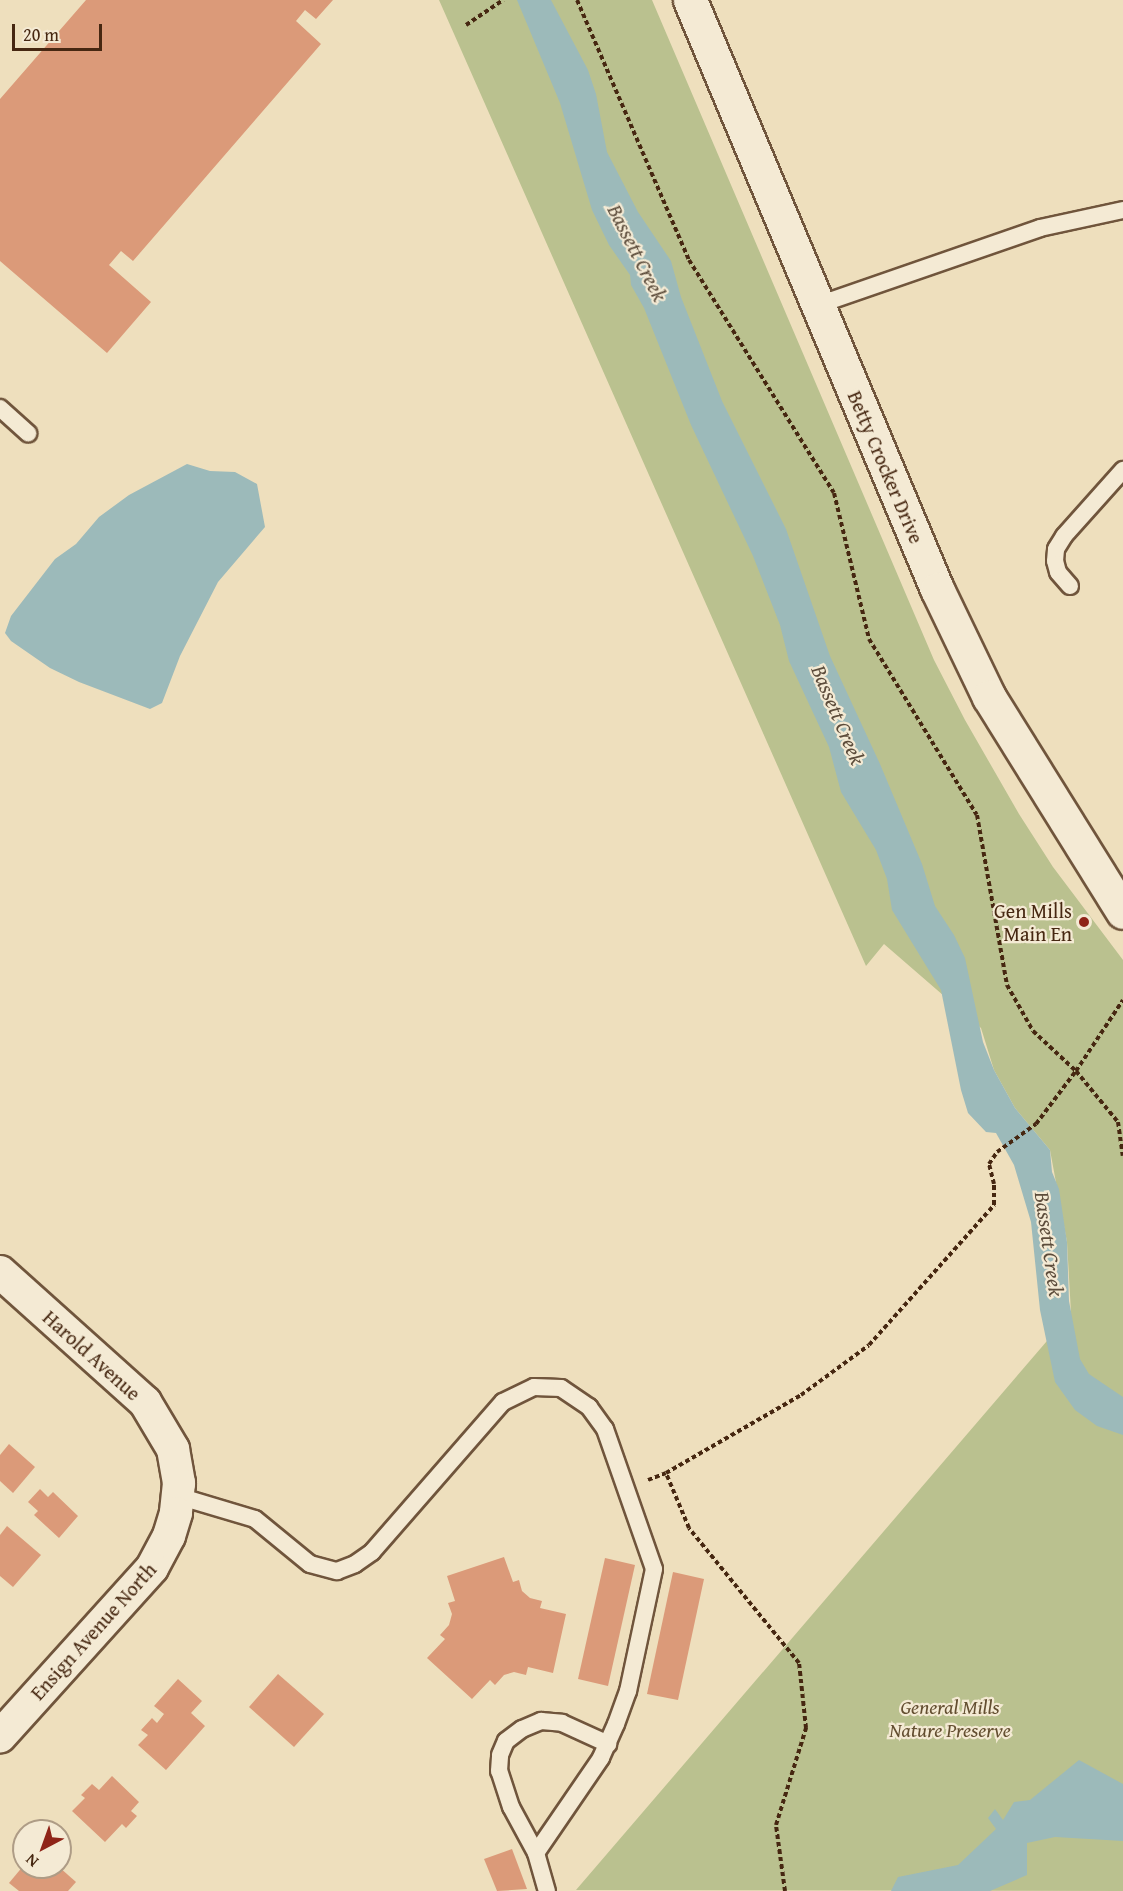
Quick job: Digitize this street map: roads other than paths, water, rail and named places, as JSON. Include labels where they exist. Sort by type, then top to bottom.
[{"type":"street","name":"Betty Crocker Drive","points":[[690,0],[937,589],[989,697],[1122,906]]},
{"type":"street","name":"Harold Avenue","points":[[0,1272],[145,1402],[173,1449],[178,1490]]},
{"type":"street","name":"Ensign Avenue North","points":[[6,1717],[152,1568],[169,1536],[178,1490]]},
{"type":"lane","points":[[818,305],[1040,228],[1123,210]]},
{"type":"lane","points":[[0,408],[28,433]]},
{"type":"lane","points":[[1070,586],[1058,572],[1055,561],[1056,549],[1064,536],[1122,474]]},
{"type":"lane","points":[[178,1490],[255,1519],[310,1564],[337,1571],[355,1564],[372,1552],[503,1402],[534,1387],[561,1388],[589,1407],[605,1429],[654,1569],[628,1691],[608,1744],[574,1800],[536,1853]]},
{"type":"lane","points":[[547,1891],[536,1853],[511,1807],[499,1771],[500,1755],[506,1741],[522,1729],[541,1721],[562,1724],[608,1744]]},
{"type":"water","name":"Bassett Creek","points":[[517,0],[551,0],[588,70],[596,94],[607,152],[638,212],[671,261],[681,297],[722,401],[786,529],[830,656],[880,764],[922,864],[935,906],[954,935],[965,958],[983,1042],[994,1070],[1015,1108],[1050,1150],[1052,1172],[1059,1189],[1067,1242],[1069,1301],[1080,1359],[1089,1374],[1123,1397],[1123,1435],[1097,1426],[1075,1410],[1055,1382],[1040,1310],[1031,1222],[1014,1165],[996,1133],[986,1132],[968,1113],[961,1090],[941,990],[892,910],[887,879],[876,850],[841,792],[829,747],[789,661],[780,625],[753,556],[691,425],[644,308],[631,285],[630,275],[609,245],[592,210],[560,103]]},
{"type":"water","points":[[187,464],[210,471],[235,472],[257,484],[265,527],[218,582],[180,656],[162,703],[150,709],[79,682],[50,668],[11,641],[5,633],[11,616],[55,559],[76,544],[99,517],[129,495]]},
{"type":"water","points":[[1079,1760],[1123,1784],[1123,1841],[1055,1837],[1027,1843],[1027,1875],[990,1891],[891,1891],[898,1877],[958,1865],[996,1829],[988,1818],[995,1809],[1003,1820],[1014,1802],[1030,1800]]},
{"type":"place","name":"Gen Mills Main En","points":[[1084,922]]},
{"type":"park label","name":"General Mills Nature Preserve","points":[[950,1718]]}]
